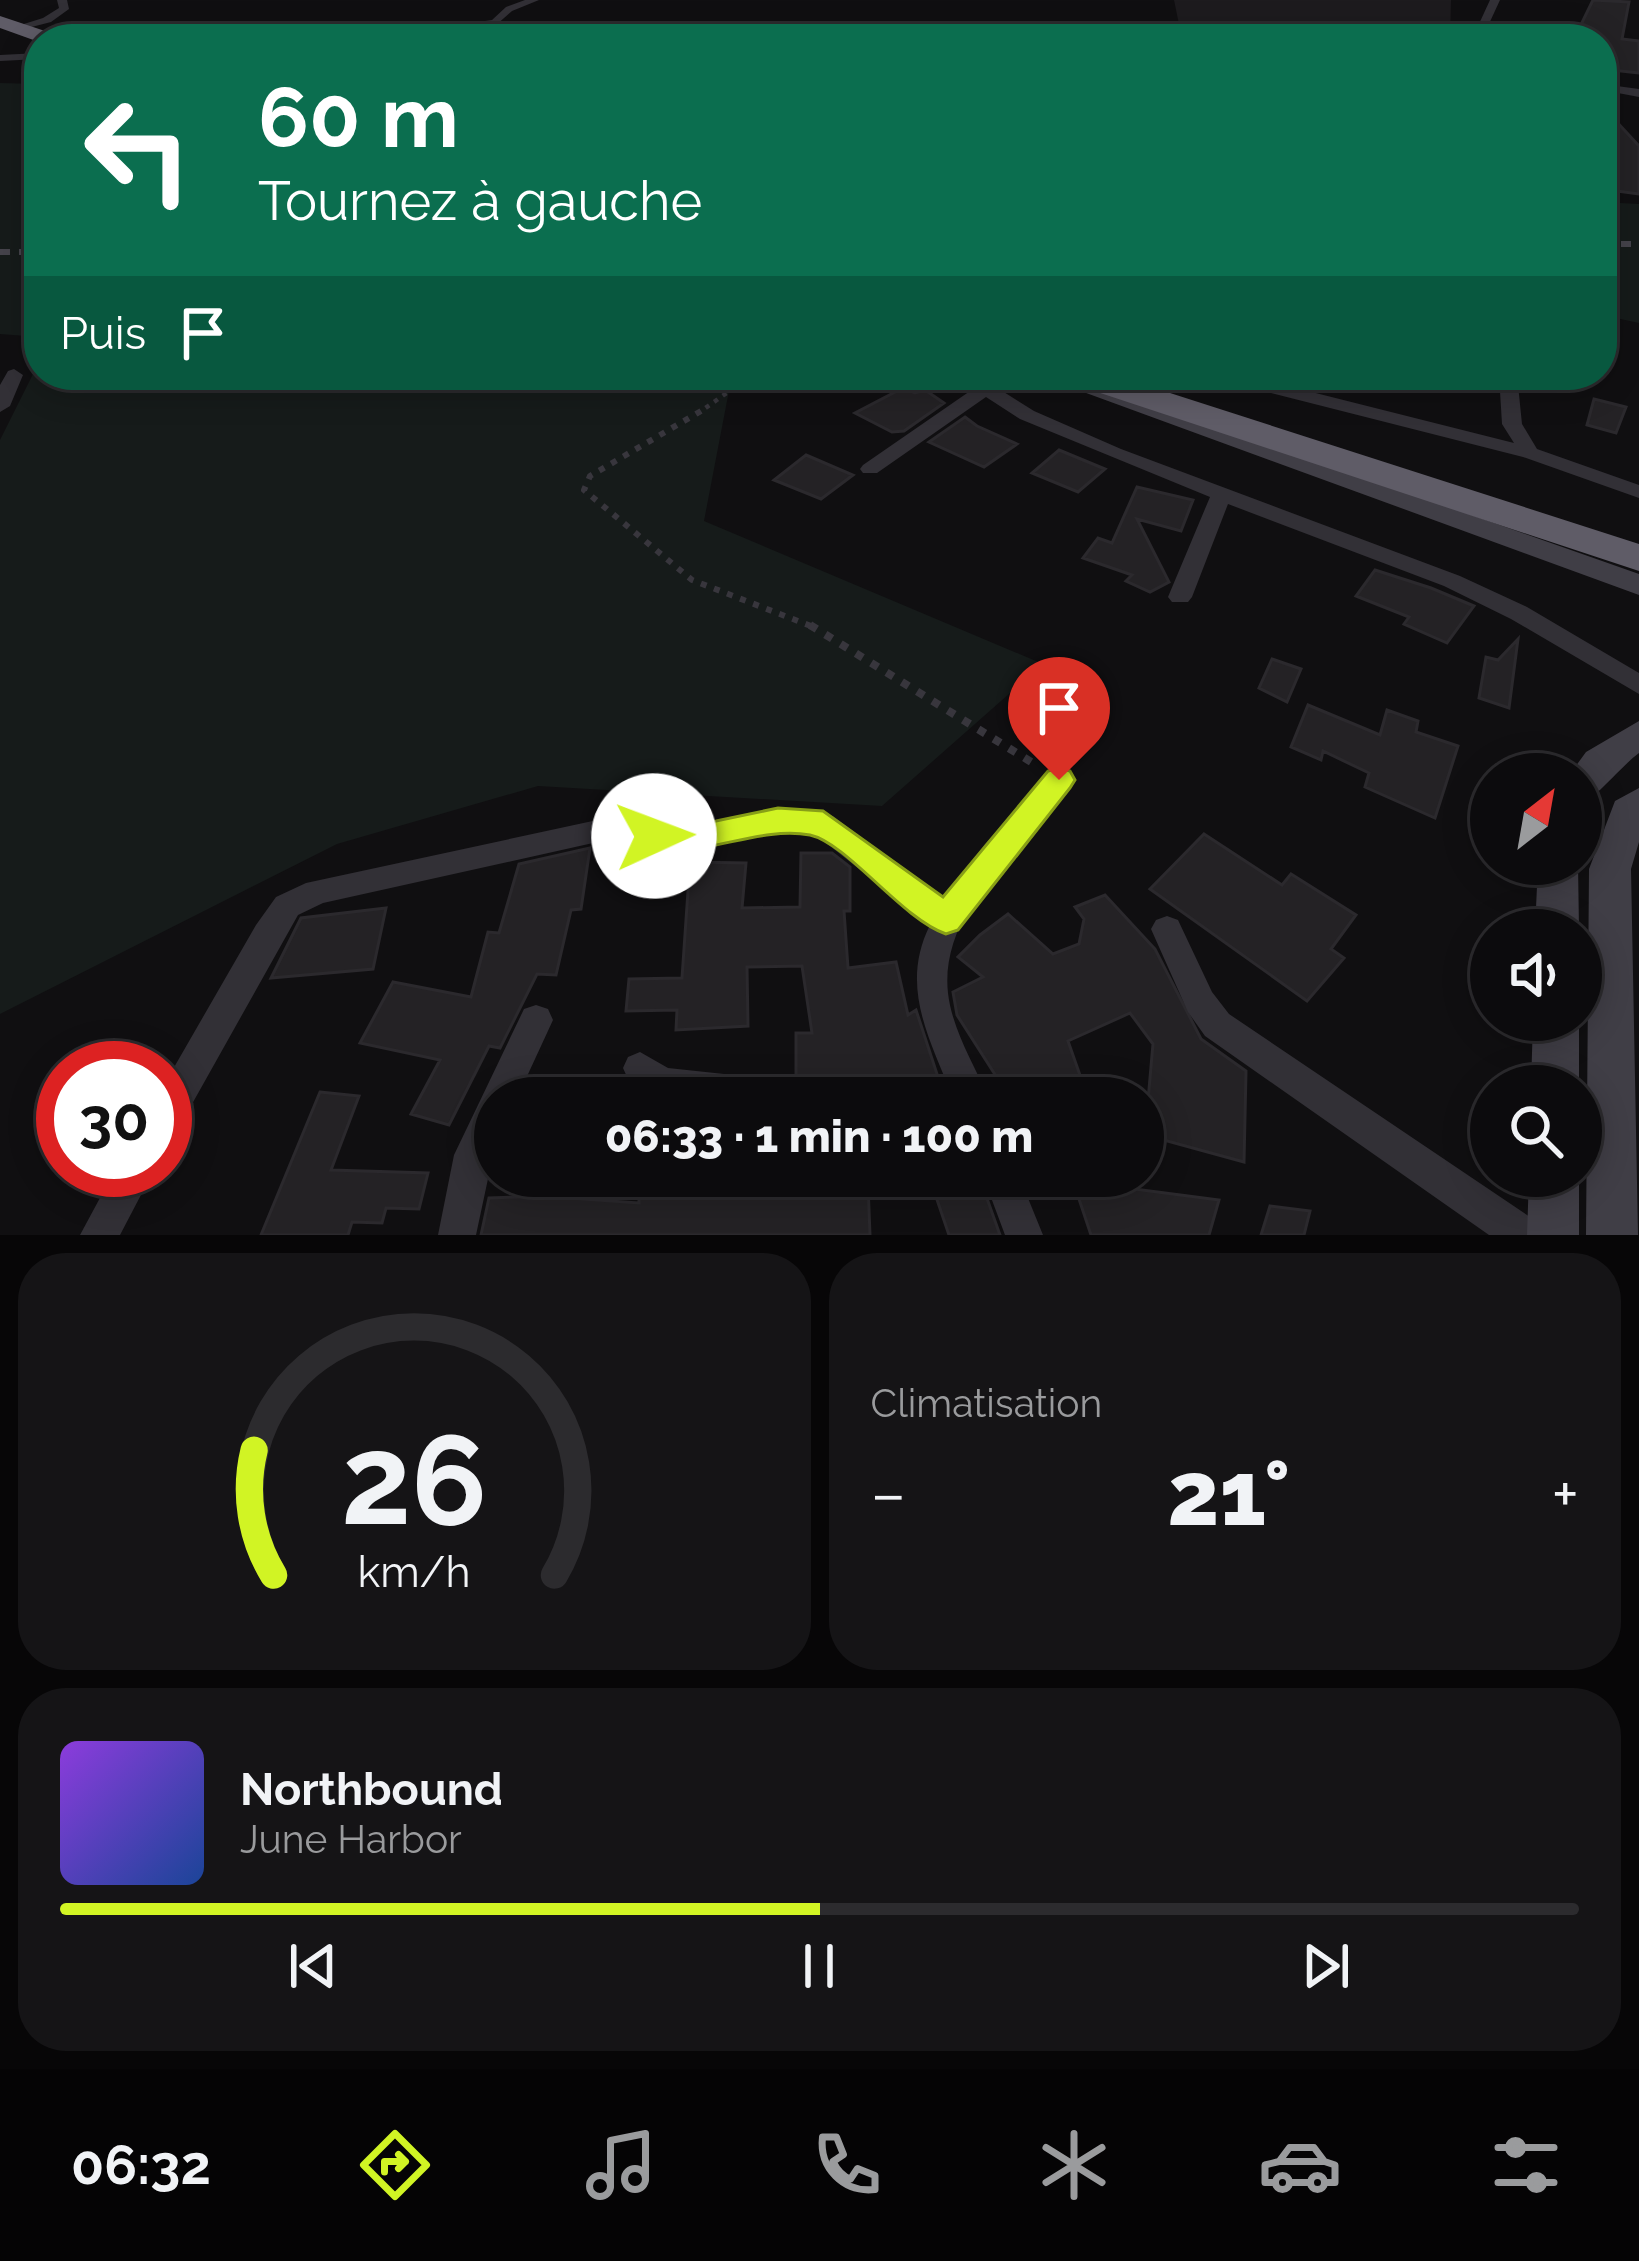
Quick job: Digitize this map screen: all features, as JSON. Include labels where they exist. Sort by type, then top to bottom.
[{"type":"highway","points":[[1125,390],[1639,558]]},
{"type":"street","points":[[8,25],[54,16],[64,9],[62,0]]},
{"type":"street","points":[[487,24],[534,0]]},
{"type":"street","points":[[0,406],[14,375]]},
{"type":"street","points":[[1092,390],[1639,585]]},
{"type":"street","points":[[1281,390],[1530,453],[1639,492]]},
{"type":"street","points":[[1509,390],[1512,424],[1530,453]]},
{"type":"street","points":[[870,469],[983,391],[1114,453],[1452,581],[1520,614],[1639,685]]},
{"type":"street","points":[[1180,597],[1222,493]]},
{"type":"street","points":[[1602,758],[1639,734]]},
{"type":"street","points":[[962,1077],[932,996],[929,959],[946,919],[1059,780]]},
{"type":"street","points":[[1612,1235],[1610,869],[1629,812],[1639,803]]},
{"type":"street","points":[[192,1069],[287,906],[317,892],[602,830],[654,836],[716,834],[778,820],[823,824],[946,919]]},
{"type":"street","points":[[1167,929],[1200,1002],[1217,1025],[1522,1235]]},
{"type":"street","points":[[509,1077],[536,1020]]},
{"type":"street","points":[[640,1068],[652,1077]]},
{"type":"street","points":[[457,1235],[474,1151]]},
{"type":"street","points":[[99,1235],[121,1197]]},
{"type":"street","points":[[1009,1197],[1024,1235]]},
{"type":"street","points":[[1553,1235],[1554,1197]]},
{"type":"path","points":[[731,390],[684,424],[590,476],[584,490],[692,580],[801,620],[855,648],[1059,780]]},
{"type":"shaded area","points":[[1174,0],[1451,0],[1450,24],[1179,24]]},
{"type":"shaded area","points":[[0,83],[24,84],[24,336],[0,334]]},
{"type":"shaded area","points":[[1617,203],[1639,204],[1639,323],[1617,318]]},
{"type":"shaded area","points":[[25,390],[729,390],[704,521],[1043,664],[882,806],[538,786],[337,844],[0,1014],[0,440]]},
{"type":"building","points":[[1593,0],[1629,2],[1622,39],[1639,41],[1639,73],[1617,71],[1617,24],[1581,24]]},
{"type":"building","points":[[1617,122],[1639,146],[1639,194],[1617,191]]},
{"type":"building","points":[[899,390],[925,390],[944,403],[904,431],[892,432],[855,413]]},
{"type":"building","points":[[1594,399],[1626,407],[1616,433],[1587,425]]},
{"type":"building","points":[[965,417],[1017,444],[984,467],[929,442]]},
{"type":"building","points":[[1059,450],[1105,469],[1078,492],[1032,473]]},
{"type":"building","points":[[806,455],[853,475],[821,499],[774,480]]},
{"type":"building","points":[[1137,487],[1193,500],[1181,531],[1137,519],[1169,582],[1150,592],[1126,581],[1132,575],[1083,558],[1098,538],[1112,543]]},
{"type":"building","points":[[1375,570],[1474,606],[1447,643],[1404,624],[1409,617],[1356,596]]},
{"type":"building","points":[[1518,639],[1509,708],[1479,698],[1486,657],[1498,660]]},
{"type":"building","points":[[1272,659],[1301,669],[1287,702],[1259,688]]},
{"type":"building","points":[[1308,705],[1380,735],[1387,710],[1418,721],[1416,732],[1458,746],[1435,818],[1365,787],[1369,773],[1323,751],[1321,760],[1291,747]]},
{"type":"building","points":[[1204,834],[1282,885],[1291,874],[1356,915],[1331,949],[1344,958],[1307,1001],[1150,889]]},
{"type":"building","points":[[590,848],[581,909],[571,910],[556,975],[537,974],[500,1048],[489,1046],[449,1125],[411,1114],[440,1060],[360,1043],[393,982],[471,997],[488,932],[499,933],[519,864]]},
{"type":"building","points":[[801,853],[832,853],[850,867],[850,911],[844,911],[848,968],[896,962],[908,1015],[916,1010],[938,1077],[796,1077],[796,1033],[812,1033],[802,966],[747,967],[748,1026],[676,1030],[677,1010],[626,1011],[629,979],[682,978],[690,862],[746,863],[742,908],[800,907]]},
{"type":"building","points":[[1105,895],[1155,949],[1201,1039],[1246,1071],[1244,1162],[1164,1140],[1164,1077],[1150,1077],[1153,1044],[1130,1013],[1068,1041],[1081,1077],[997,1077],[957,1015],[953,992],[983,977],[958,957],[1008,914],[1053,954],[1079,944],[1084,919],[1075,907]]},
{"type":"building","points":[[386,908],[373,969],[271,978],[301,918]]},
{"type":"building","points":[[320,1092],[359,1096],[331,1170],[428,1173],[419,1209],[386,1208],[382,1223],[352,1222],[348,1235],[261,1235]]},
{"type":"building","points":[[1164,1193],[1219,1200],[1209,1235],[1091,1235],[1078,1197],[1164,1197]]},
{"type":"building","points":[[567,1197],[639,1203],[639,1197],[869,1197],[870,1235],[481,1235],[489,1198]]},
{"type":"building","points":[[936,1197],[986,1197],[1000,1235],[949,1235]]},
{"type":"building","points":[[1270,1206],[1310,1211],[1304,1235],[1261,1235]]},
{"type":"railway","points":[[1617,244],[1639,244]]},
{"type":"railway","points":[[0,252],[24,252]]},
{"type":"route","points":[[654,836],[716,834],[778,820],[823,824],[946,919],[1059,780]]}]
